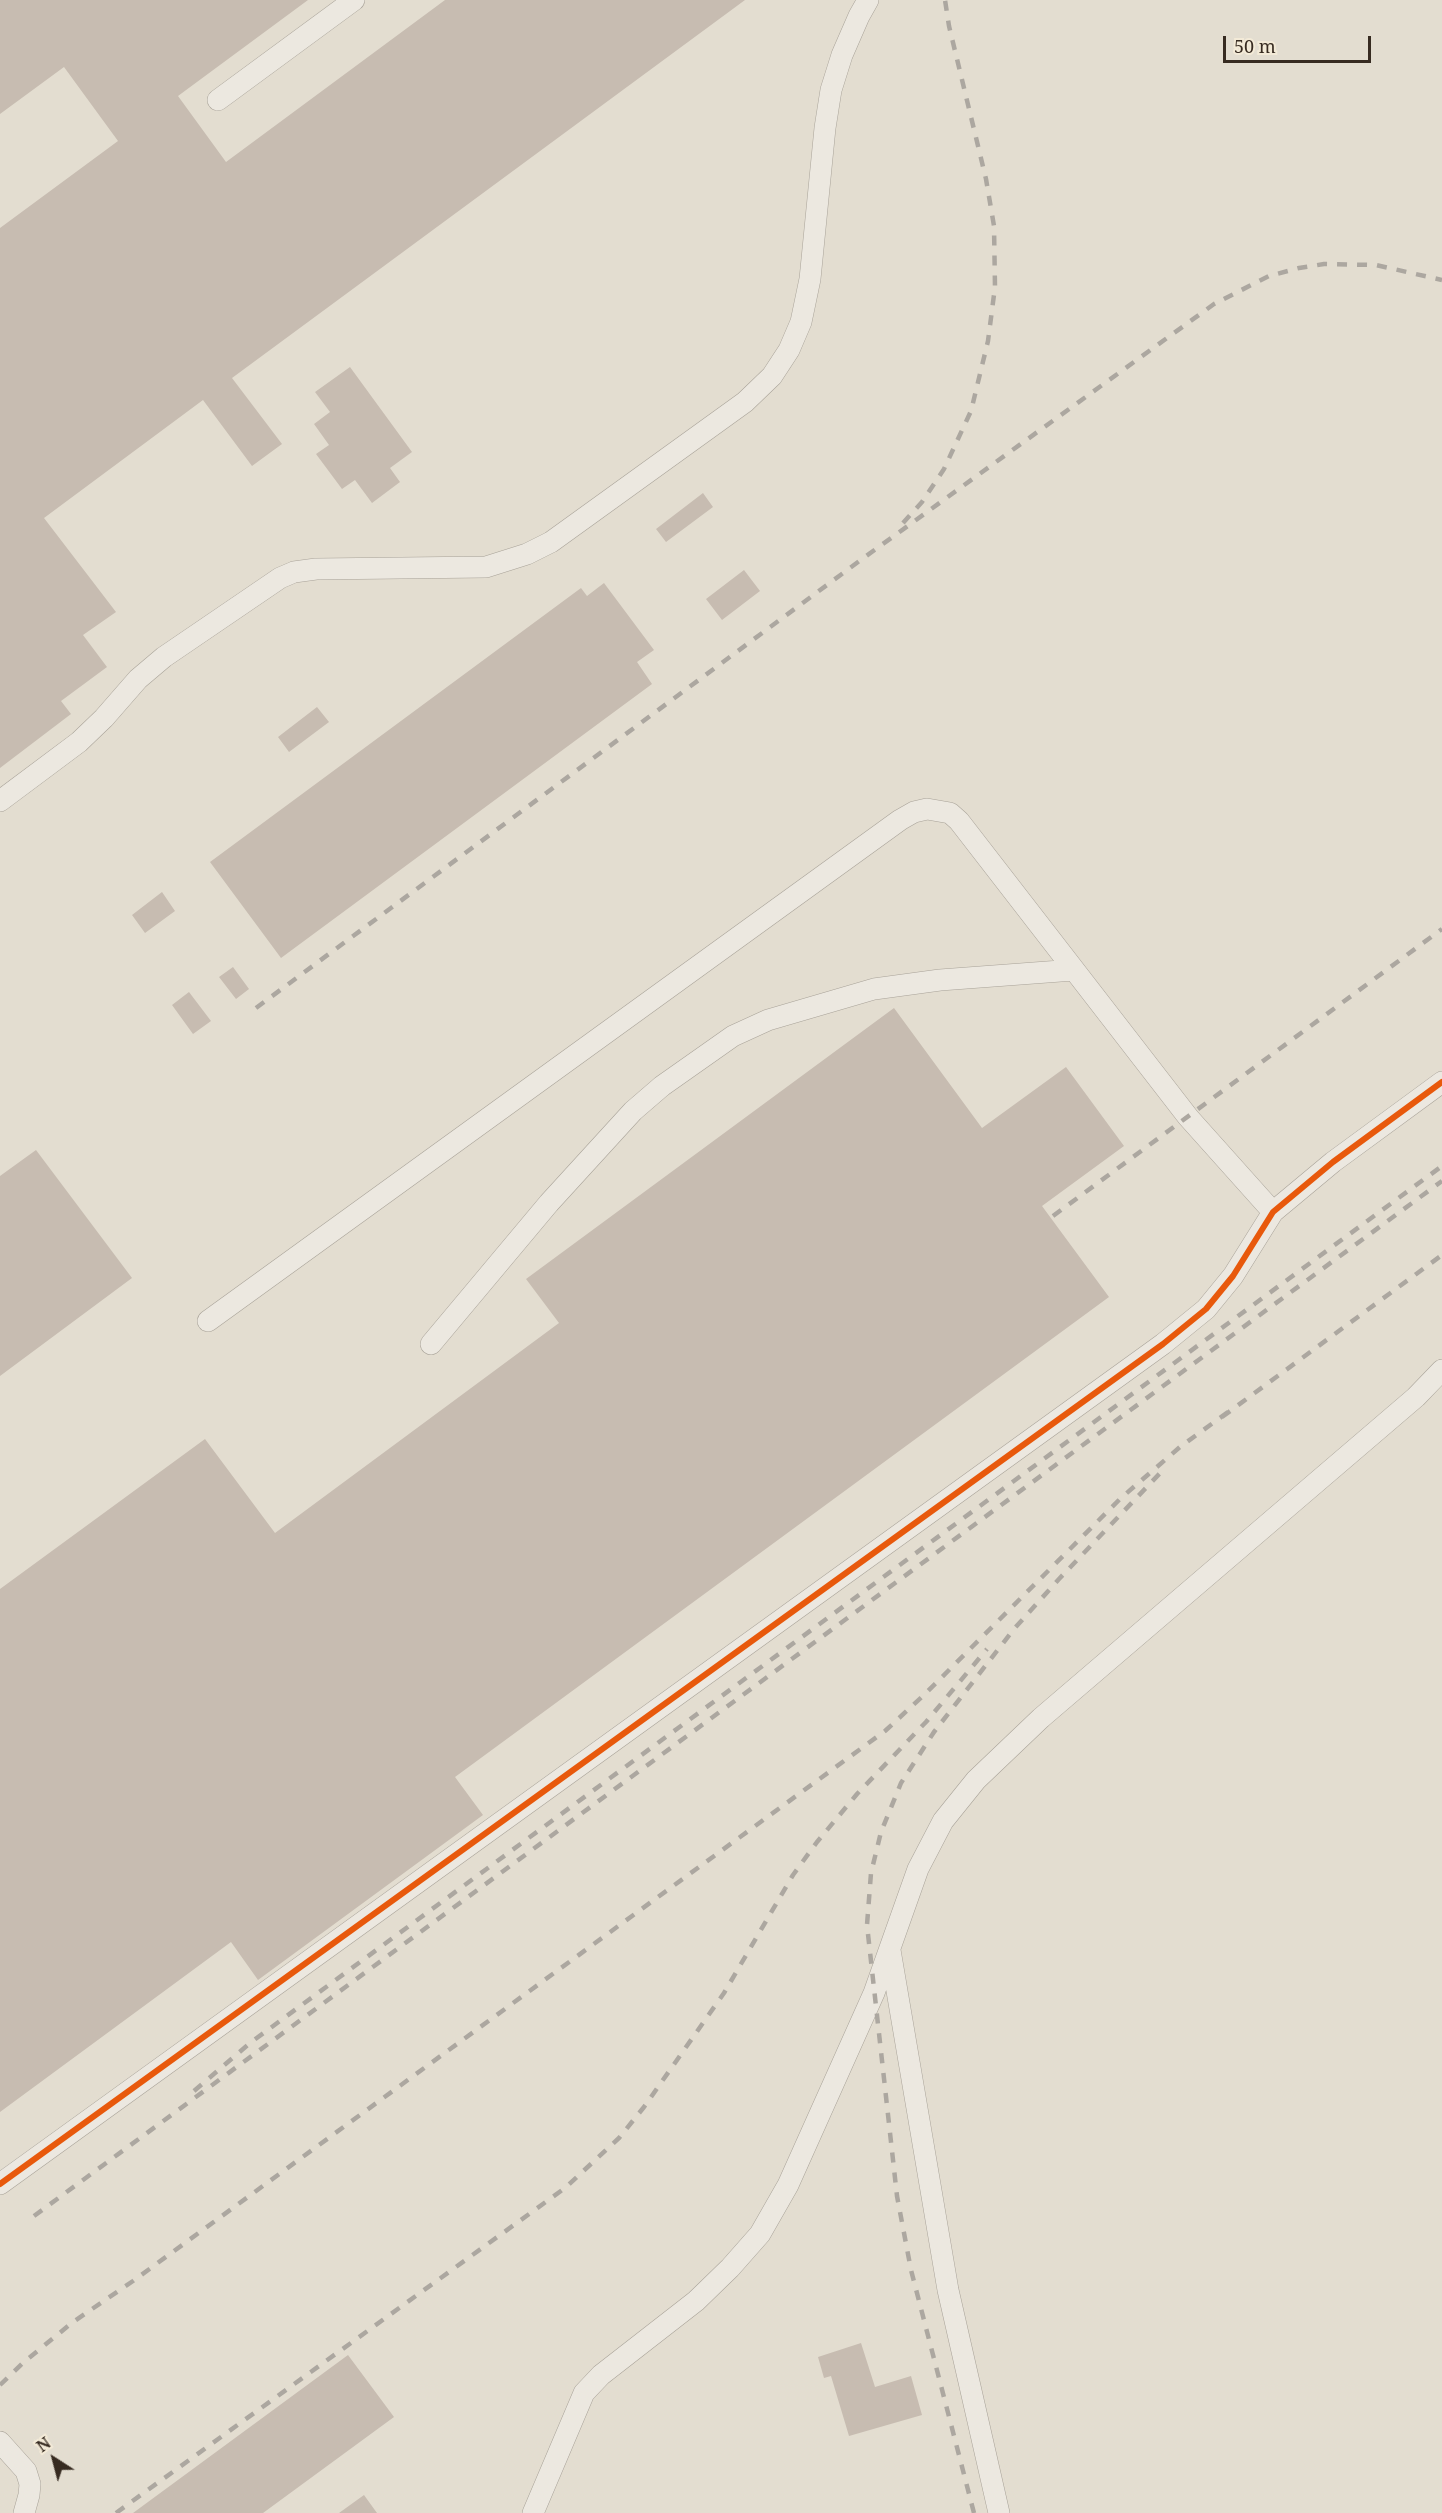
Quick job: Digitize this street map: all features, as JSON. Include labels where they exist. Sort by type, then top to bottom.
[{"type":"street","points":[[218,100],[354,0]]},
{"type":"street","points":[[0,801],[79,742],[104,718],[138,679],[164,657],[280,578],[294,572],[316,569],[486,567],[507,562],[551,542],[745,402],[772,376],[789,350],[801,322],[810,279],[831,90],[842,55],[868,0]]},
{"type":"street","points":[[208,1321],[890,826],[914,812],[927,809],[950,813],[959,821],[1188,1117],[1272,1212]]},
{"type":"street","points":[[431,1344],[549,1203],[633,1111],[662,1086],[733,1036],[768,1020],[874,990],[940,980],[1074,970]]},
{"type":"street","points":[[0,2184],[1163,1344],[1206,1309],[1233,1276],[1272,1212],[1333,1162],[1442,1082]]},
{"type":"street","points":[[533,2513],[584,2393],[602,2375],[696,2301],[760,2234],[788,2185],[874,1993],[918,1869],[943,1821],[976,1780],[1041,1718],[1416,1397],[1442,1370]]},
{"type":"street","points":[[890,1950],[948,2290],[999,2513]]},
{"type":"street","points":[[0,2442],[26,2471],[29,2495],[24,2513]]},
{"type":"building","points":[[0,0],[308,0],[178,96],[226,162],[445,0],[745,0],[232,378],[282,444],[252,466],[203,400],[44,518],[116,612],[83,635],[107,667],[61,701],[71,714],[0,768],[0,228],[118,141],[64,67],[0,114]]},
{"type":"building","points":[[350,367],[412,452],[390,468],[400,482],[372,503],[355,480],[342,489],[316,454],[329,445],[314,424],[330,412],[315,392]]},
{"type":"building","points":[[703,493],[713,507],[666,542],[656,529]]},
{"type":"building","points":[[744,570],[760,591],[722,620],[706,599]]},
{"type":"building","points":[[604,583],[654,650],[637,662],[652,684],[281,958],[210,862],[581,588],[587,596]]},
{"type":"building","points":[[317,707],[329,722],[289,752],[278,737]]},
{"type":"building","points":[[162,892],[175,911],[145,933],[132,915]]},
{"type":"building","points":[[233,967],[249,989],[236,999],[219,977]]},
{"type":"building","points":[[189,992],[211,1021],[193,1034],[172,1005]]},
{"type":"building","points":[[894,1008],[982,1128],[1066,1067],[1124,1146],[1042,1206],[1109,1297],[455,1777],[483,1815],[258,1980],[231,1942],[0,2112],[0,1589],[205,1439],[275,1533],[559,1323],[526,1279]]},
{"type":"building","points":[[36,1150],[132,1278],[0,1376],[0,1176]]},
{"type":"building","points":[[861,2343],[875,2387],[911,2376],[922,2415],[849,2436],[831,2376],[824,2378],[818,2357]]},
{"type":"building","points":[[348,2355],[394,2417],[263,2513],[133,2513]]},
{"type":"building","points":[[364,2495],[377,2513],[339,2513]]},
{"type":"railway","points":[[903,523],[922,502],[944,469],[971,411],[988,341],[995,287],[994,226],[986,179],[949,26],[945,0]]},
{"type":"railway","points":[[256,1008],[858,562],[1214,304],[1269,276],[1324,264],[1376,265],[1442,280]]},
{"type":"railway","points":[[1053,1216],[1442,929]]},
{"type":"railway","points":[[194,2091],[250,2043],[1442,1166]]},
{"type":"railway","points":[[34,2216],[1442,1181]]},
{"type":"railway","points":[[1222,1417],[1442,1255]]},
{"type":"railway","points":[[0,2385],[73,2322],[133,2281],[885,1731],[1121,1498],[1180,1447],[1228,1412]]},
{"type":"railway","points":[[974,2513],[911,2270],[897,2196],[867,1925],[871,1873],[881,1832],[901,1783],[934,1732],[1014,1629],[1164,1469]]},
{"type":"railway","points":[[116,2513],[565,2188],[619,2138],[644,2107],[724,1993],[793,1875],[817,1842],[857,1794],[926,1722],[987,1649]]},
{"type":"cycle path","points":[[0,2184],[1163,1344],[1206,1309],[1233,1276],[1273,1212],[1333,1162],[1442,1082]]}]
